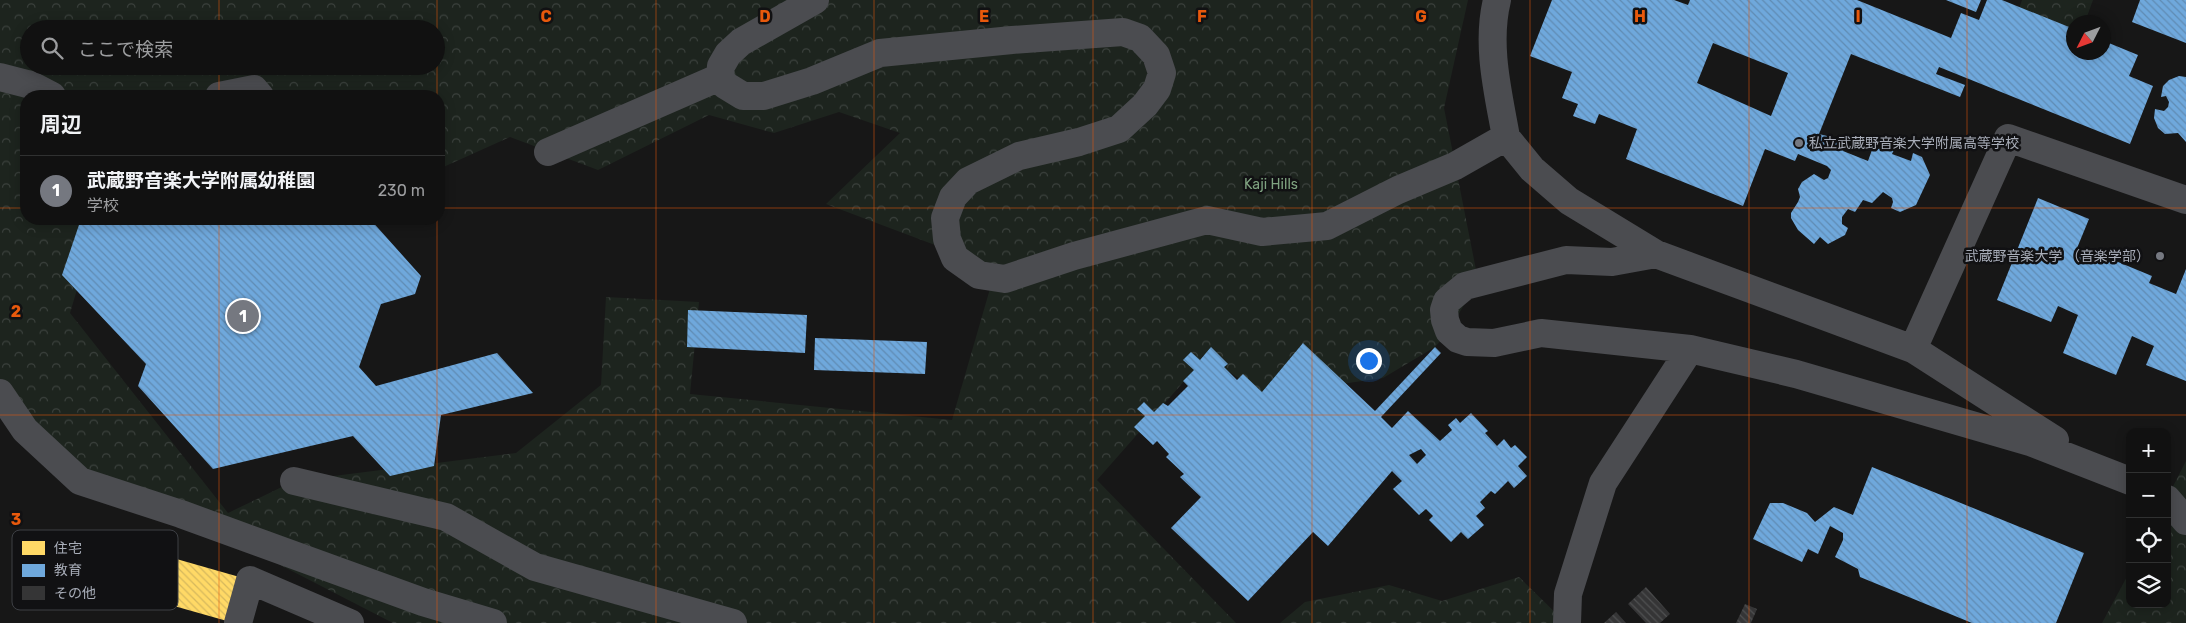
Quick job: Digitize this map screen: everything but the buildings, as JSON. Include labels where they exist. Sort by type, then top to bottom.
[{"type":"street","points":[[816,0],[741,42],[728,54],[721,66],[720,77],[732,91],[743,96],[764,96],[812,81],[880,53],[1123,32],[1140,38],[1156,55],[1162,72],[1157,89],[1145,106],[1119,130],[1079,142],[1019,156],[968,181],[953,197],[945,218],[947,239],[956,258],[979,275],[1005,278],[1074,256],[1207,220],[1262,232],[1327,226],[1398,190],[1455,166],[1506,137]]},
{"type":"street","points":[[1497,0],[1492,20],[1494,69],[1506,137],[1532,169],[1569,201],[1656,254],[1913,349],[2098,468]]},
{"type":"street","points":[[0,77],[31,85],[41,90]]},
{"type":"street","points":[[548,152],[720,77]]},
{"type":"street","points":[[1913,349],[2008,138],[2186,200]]},
{"type":"street","points":[[1656,254],[1612,262],[1566,260],[1465,286],[1447,301],[1444,310],[1444,320],[1450,331],[1458,339],[1467,342],[1494,343],[1541,333],[1690,349],[1834,385],[2030,442],[2126,479]]},
{"type":"street","points":[[1567,623],[1568,594],[1603,483],[1690,349]]},
{"type":"street","points":[[0,393],[25,430],[80,481],[181,514],[423,602],[494,623]]},
{"type":"street","points":[[294,481],[446,517],[535,567],[734,623]]},
{"type":"street","points":[[2171,504],[2186,521]]},
{"type":"street","points":[[238,623],[250,580],[350,623]]},
{"type":"green space","name":"Kaji Hills","points":[[0,0],[1468,0],[1444,108],[1478,280],[1449,331],[1435,347],[1383,378],[1265,395],[1203,355],[1194,370],[1097,480],[1236,623],[393,623],[181,514],[80,481],[0,393]],"holes":[[[20,90],[445,90],[445,166],[510,137],[598,170],[709,115],[774,133],[839,112],[900,133],[826,204],[996,268],[952,420],[690,394],[699,302],[606,297],[601,385],[516,453],[294,481],[228,513],[70,313],[96,225],[20,225]]]},
{"type":"green space","points":[[2022,0],[2093,0],[2088,15],[2066,15],[2066,44],[2011,32]]},
{"type":"green space","points":[[2186,461],[2186,623],[2102,623],[2126,578],[2126,608],[2171,608],[2171,490]]},
{"type":"green space","points":[[1519,577],[1566,623],[1280,623],[1305,602],[1389,585],[1442,601]]},
{"type":"place","name":"私立武蔵野音楽大学附属高等学校","points":[[1799,143]]},
{"type":"place","name":"武蔵野音楽大学 （音楽学部）","points":[[2160,256]]},
{"type":"place","name":"武蔵野音楽大学附属幼稚園","points":[[243,316]]}]
